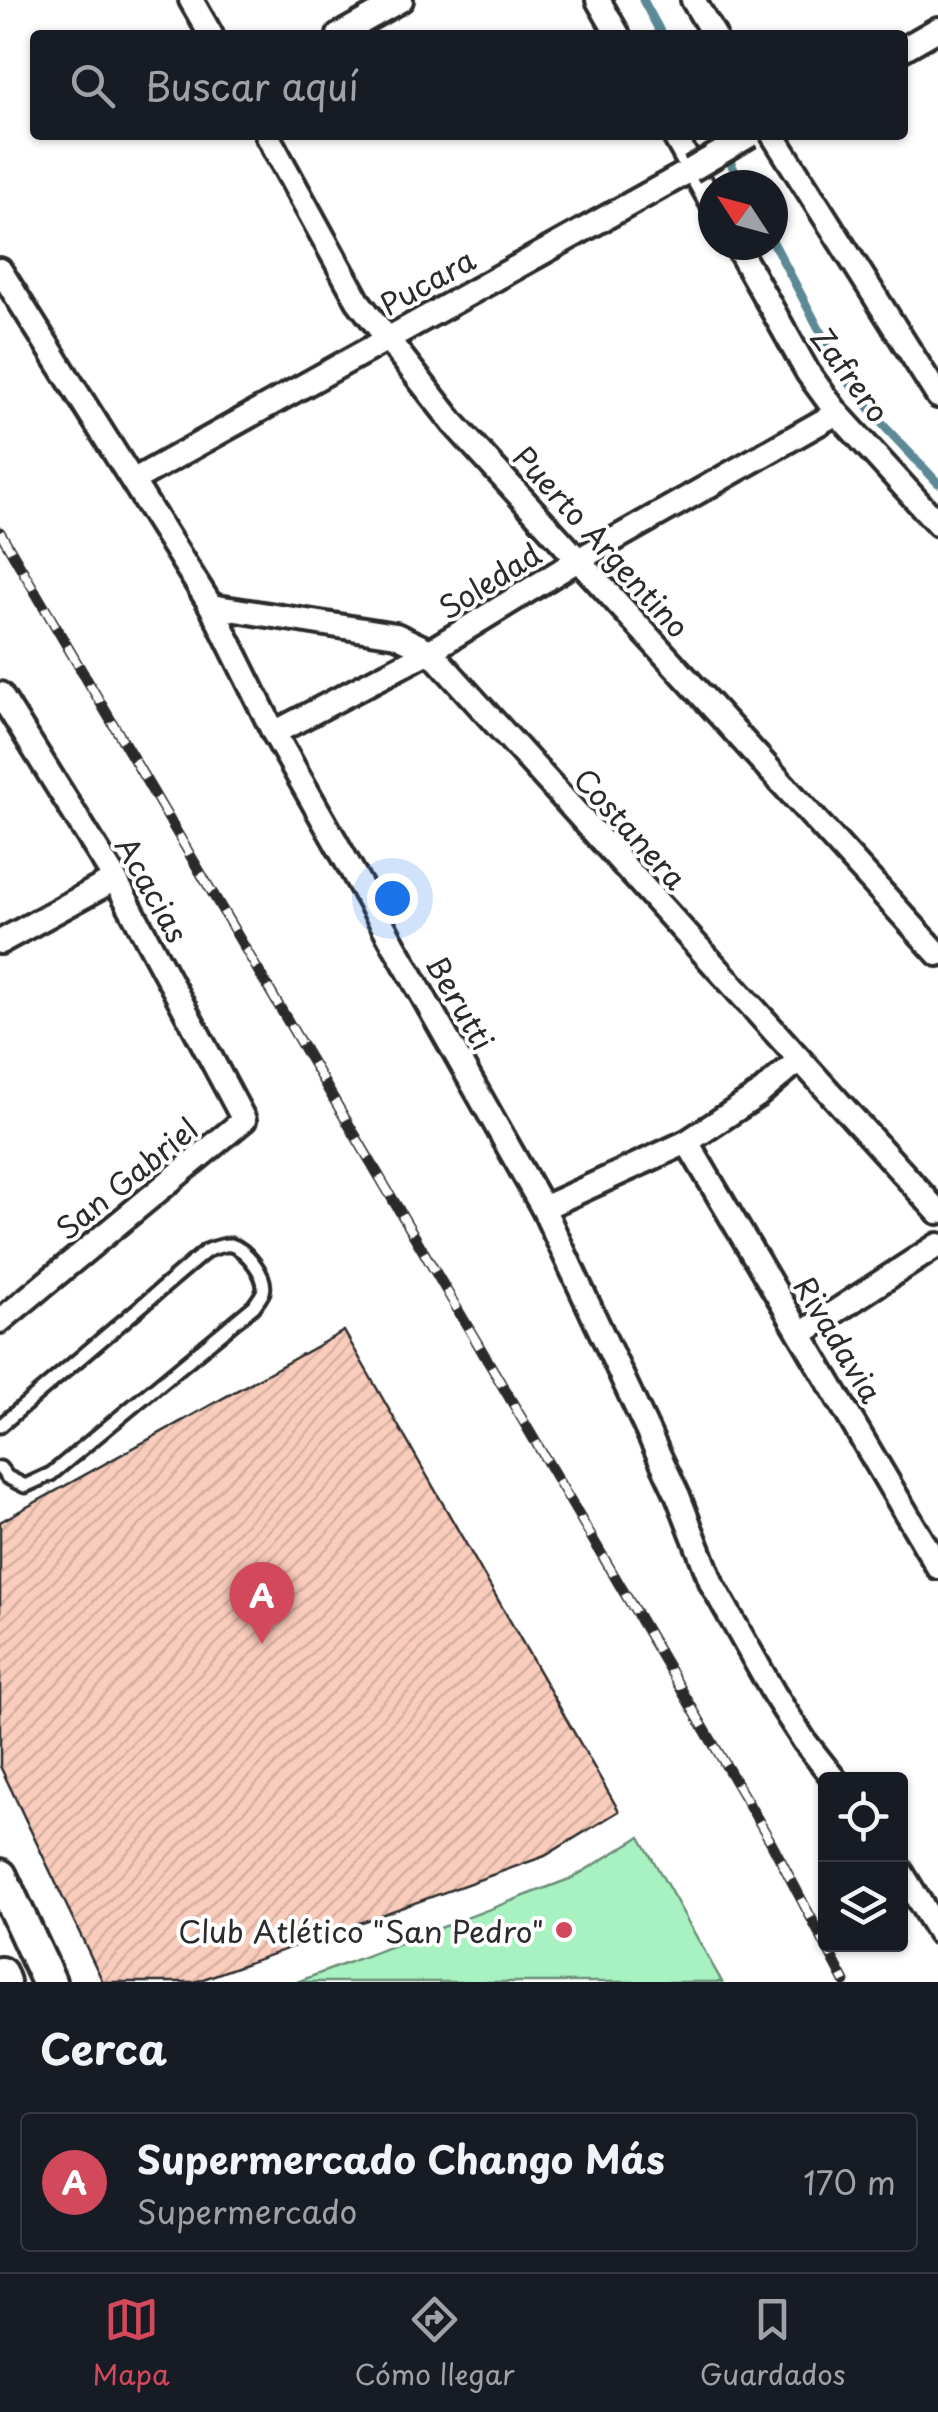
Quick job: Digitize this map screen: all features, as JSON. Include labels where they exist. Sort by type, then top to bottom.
[{"type":"main road","points":[[0,1876],[48,1982]]},
{"type":"main road","points":[[0,1974],[3,1982]]},
{"type":"street","points":[[191,0],[208,30]]},
{"type":"street","points":[[348,30],[401,0]]},
{"type":"street","points":[[598,0],[615,30]]},
{"type":"street","points":[[693,0],[711,30]]},
{"type":"street","points":[[908,46],[938,30]]},
{"type":"street","name":"Puerto Argentino","points":[[270,140],[358,301],[454,424],[938,954]]},
{"type":"street","points":[[677,140],[698,178]]},
{"type":"street","name":"Pucara","points":[[134,480],[742,140]]},
{"type":"street","points":[[776,140],[938,396]]},
{"type":"street","name":"Zafrero","points":[[744,260],[808,373],[836,413],[938,524]]},
{"type":"street","name":"Berutti","points":[[0,270],[210,606],[274,734],[543,1208],[678,1496],[712,1584],[774,1694],[829,1772]]},
{"type":"street","name":"Soledad","points":[[274,734],[430,652],[578,560],[836,413]]},
{"type":"street","name":"Costanera","points":[[210,606],[396,635],[430,652],[938,1212]]},
{"type":"street","name":"Acacias","points":[[0,694],[115,879],[244,1120]]},
{"type":"street","points":[[0,942],[115,879]]},
{"type":"street","points":[[543,1208],[687,1142],[758,1095],[799,1060]]},
{"type":"street","name":"San Gabriel","points":[[0,1320],[244,1120]]},
{"type":"street","name":"Rivadavia","points":[[687,1142],[938,1566]]},
{"type":"street","points":[[801,1334],[938,1245]]},
{"type":"street","points":[[908,1883],[938,1932]]},
{"type":"lane","points":[[0,1426],[206,1251],[220,1245],[243,1250],[264,1282],[264,1294],[254,1306],[51,1474],[25,1486],[6,1477],[0,1468]]},
{"type":"green space","name":"Club Atlético \"San Pedro\"","points":[[640,1837],[722,1982],[297,1982],[572,1878]]},
{"type":"building","points":[[344,1331],[619,1811],[545,1856],[195,1982],[103,1982],[0,1766],[0,1522]]},
{"type":"waterway","points":[[643,0],[659,30]]},
{"type":"waterway","points":[[719,140],[734,170]]},
{"type":"waterway","points":[[783,260],[844,376],[938,483]]},
{"type":"railway","points":[[0,532],[771,1842],[845,1982]]},
{"type":"place","name":"Supermercado Chango Más","points":[[262,1644]]},
{"type":"place","name":"Club Atlético \"San Pedro\"","points":[[564,1930]]}]
